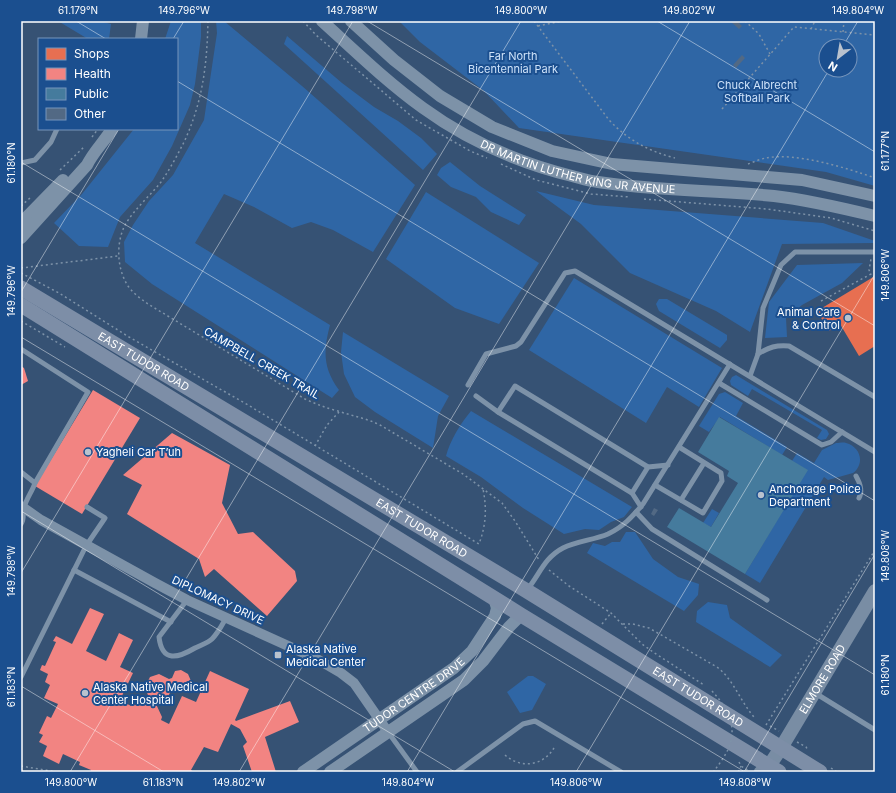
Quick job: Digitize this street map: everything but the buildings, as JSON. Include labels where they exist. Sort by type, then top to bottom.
[{"type":"main road","name":"EAST TUDOR ROAD","points":[[21,288],[527,591],[820,772]]},
{"type":"main road","name":"EAST TUDOR ROAD","points":[[21,305],[770,771]]},
{"type":"main road","name":"ELMORE ROAD","points":[[770,771],[781,748],[875,591]]},
{"type":"street","points":[[141,38],[143,21]]},
{"type":"street","name":"DR MARTIN LUTHER KING JR AVENUE","points":[[322,21],[385,78],[424,109],[463,134],[508,156],[551,171],[604,183],[774,196],[827,205],[875,216]]},
{"type":"street","name":"DR MARTIN LUTHER KING JR AVENUE","points":[[351,21],[394,60],[440,96],[492,127],[552,151],[612,164],[802,180],[875,196]]},
{"type":"street","points":[[21,223],[85,158],[92,154],[108,137],[112,130]]},
{"type":"street","points":[[21,238],[87,165],[92,154]]},
{"type":"street","name":"DIPLOMACY DRIVE","points":[[22,507],[41,520],[86,546],[188,600],[317,659],[341,673],[354,683],[388,732]]},
{"type":"street","name":"TUDOR CENTRE DRIVE","points":[[303,772],[454,668],[472,651],[496,616],[497,608],[494,598]]},
{"type":"street","name":"TUDOR CENTRE DRIVE","points":[[330,772],[464,680],[484,661],[509,627],[521,615]]},
{"type":"lane","points":[[21,162],[35,160],[51,142],[57,130]]},
{"type":"lane","points":[[750,376],[758,354],[763,308],[780,265],[795,252],[875,252]]},
{"type":"lane","points":[[468,385],[486,354],[516,346],[521,342],[565,273],[575,270],[875,452]]},
{"type":"lane","points":[[758,354],[776,345],[789,346],[875,397]]},
{"type":"lane","points":[[21,349],[88,392],[34,482],[32,491],[22,507],[24,519],[21,524]]},
{"type":"lane","points":[[527,591],[546,561],[563,548],[586,539],[607,534],[629,521],[641,507],[730,364]]},
{"type":"lane","points":[[718,383],[822,445],[831,442],[842,432]]},
{"type":"lane","points":[[498,412],[514,386],[648,467],[668,465]]},
{"type":"lane","points":[[476,396],[498,412],[632,493],[641,507]]},
{"type":"lane","points":[[655,485],[703,513],[722,481],[721,473],[678,447]]},
{"type":"lane","points":[[681,500],[704,463]]},
{"type":"lane","points":[[632,493],[648,467]]},
{"type":"lane","points":[[21,472],[34,482]]},
{"type":"lane","points":[[856,476],[860,485],[861,495],[859,498]]},
{"type":"lane","points":[[21,677],[86,546],[105,518],[87,507]]},
{"type":"lane","points":[[636,512],[652,529],[767,600]]},
{"type":"lane","points":[[74,570],[171,622]]},
{"type":"lane","points":[[188,600],[159,637],[160,647],[163,652],[169,656],[184,654],[212,640],[226,618]]},
{"type":"lane","points":[[814,692],[875,730]]},
{"type":"lane","points":[[457,772],[523,724],[535,721],[621,772]]},
{"type":"lane","points":[[388,732],[417,772]]},
{"type":"path","name":"CAMPBELL CREEK TRAIL","points":[[208,21],[208,54],[205,77],[193,120],[174,161],[161,182],[131,216],[120,237],[118,256],[120,268],[128,286],[148,304],[305,399],[339,412],[368,419],[463,474],[502,503],[543,565],[569,586],[611,613],[642,644],[707,687]]},
{"type":"path","points":[[534,21],[619,131],[630,140],[656,153],[680,159]]},
{"type":"path","points":[[538,26],[562,21]]},
{"type":"path","points":[[745,21],[759,34],[770,54]]},
{"type":"path","points":[[811,29],[815,21]]},
{"type":"path","points":[[843,32],[844,21]]},
{"type":"path","points":[[722,109],[794,27],[875,35]]},
{"type":"path","points":[[56,174],[85,147],[97,130]]},
{"type":"path","points":[[742,165],[765,158],[796,158],[851,169],[875,178]]},
{"type":"path","points":[[21,206],[32,195]]},
{"type":"path","points":[[821,301],[871,274],[869,270],[870,261],[875,252]]},
{"type":"path","points":[[21,268],[118,256]]},
{"type":"path","points":[[21,273],[248,405],[479,544],[484,531],[486,516],[486,504],[483,489]]},
{"type":"path","points":[[315,446],[327,425],[339,412]]},
{"type":"path","points":[[761,721],[767,724],[875,550]]},
{"type":"path","points":[[600,625],[611,613]]},
{"type":"path","points":[[623,624],[633,624],[649,628],[725,672],[748,710],[755,718]]},
{"type":"path","points":[[712,691],[727,711],[732,736],[726,753],[714,772]]},
{"type":"path","points":[[505,755],[520,764],[527,764],[538,762],[546,758],[554,748]]},
{"type":"path","points":[[21,766],[57,772]]},
{"type":"path","points":[[738,772],[741,766],[751,772]]},
{"type":"green space","points":[[58,21],[100,21],[111,24],[109,38],[86,38]]},
{"type":"green space","points":[[171,21],[201,21],[201,37],[195,84],[190,105],[172,146],[153,180],[120,217],[108,247],[79,246],[54,223],[82,194],[133,130],[178,130],[178,38],[165,38]]},
{"type":"green space","points":[[216,21],[224,21],[302,86],[415,185],[373,252],[333,230],[311,222],[292,228],[254,207],[224,194],[195,243],[330,325],[326,343],[327,367],[339,390],[332,398],[152,284],[125,262],[124,242],[133,225],[149,201],[173,175],[204,120],[217,33]]},
{"type":"green space","name":"Chuck Albrecht Softball Park","points":[[399,21],[875,21],[875,186],[826,172],[519,128],[484,91],[420,42]]},
{"type":"green space","points":[[287,36],[342,83],[374,107],[398,121],[421,138],[437,154],[423,170],[284,44]]},
{"type":"green space","points":[[450,162],[480,186],[526,215],[519,225],[491,212],[476,197],[451,187],[437,175],[441,168]]},
{"type":"green space","points":[[536,191],[594,205],[823,223],[875,241],[875,243],[782,244],[750,332],[716,311],[630,273],[581,224]]},
{"type":"green space","points":[[426,192],[539,263],[499,324],[455,308],[386,259]]},
{"type":"green space","points":[[863,263],[842,283],[802,305],[786,318],[787,337],[765,338],[769,302],[797,265]]},
{"type":"green space","points":[[574,278],[722,368],[699,407],[667,387],[646,423],[529,350]]},
{"type":"green space","points":[[659,299],[667,299],[727,335],[727,340],[720,348],[659,311],[656,304]]},
{"type":"green space","points":[[343,332],[449,396],[438,416],[433,448],[375,412],[355,397],[344,374],[341,352]]},
{"type":"green space","points":[[736,375],[827,430],[829,434],[826,439],[821,440],[817,438],[822,430],[752,389],[748,396],[731,385],[730,381],[732,377]]},
{"type":"green space","points":[[725,392],[743,403],[736,416],[787,447],[782,455],[720,417],[709,432],[699,426],[719,394]]},
{"type":"green space","points":[[471,411],[632,507],[624,517],[611,522],[599,530],[585,529],[564,534],[523,508],[481,477],[446,456],[456,432]]},
{"type":"green space","points":[[836,443],[845,443],[855,448],[860,456],[857,469],[853,473],[828,480],[824,477],[760,583],[745,574],[807,470],[792,461],[797,453],[814,463],[822,450]]},
{"type":"green space","points":[[712,509],[719,513],[711,527],[703,523]]},
{"type":"green space","points":[[626,532],[635,532],[653,559],[678,577],[699,584],[698,595],[684,611],[587,553],[593,543],[605,546],[612,542],[620,542]]},
{"type":"green space","points":[[708,602],[727,605],[730,618],[782,655],[770,667],[696,622],[697,611]]},
{"type":"green space","points":[[528,676],[533,676],[546,684],[532,710],[520,713],[507,692]]},
{"type":"place","name":"Animal Care & Control","points":[[848,318]]},
{"type":"place","name":"Yagheli Car T’uh","points":[[88,452]]},
{"type":"place","name":"Anchorage Police Department","points":[[761,495]]},
{"type":"place","name":"Alaska Native Medical Center","points":[[278,655]]},
{"type":"place","name":"Alaska Native Medical Center Hospital","points":[[85,693]]},
{"type":"park label","name":"Far North Bicentennial Park","points":[[513,62]]}]
